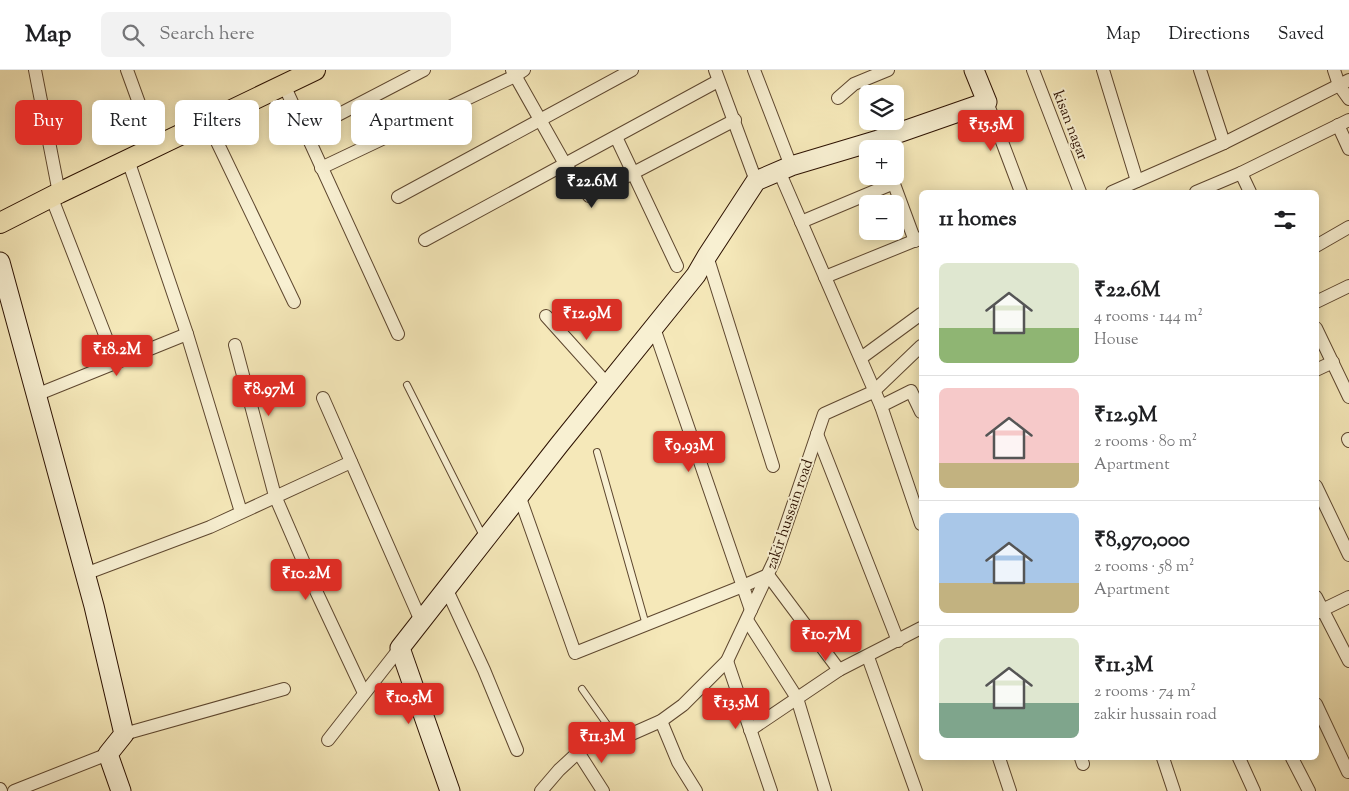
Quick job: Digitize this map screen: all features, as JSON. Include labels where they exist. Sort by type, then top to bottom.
[{"type":"main road","points":[[253,100],[315,70]]},
{"type":"main road","points":[[0,222],[175,137]]},
{"type":"street","points":[[35,70],[55,194],[116,363]]},
{"type":"street","points":[[127,70],[155,147]]},
{"type":"street","points":[[341,113],[424,70]]},
{"type":"street","points":[[398,197],[632,70]]},
{"type":"street","points":[[754,70],[801,222],[881,406],[919,518]]},
{"type":"street","points":[[838,98],[854,84],[888,70]]},
{"type":"street","points":[[974,70],[1020,190]]},
{"type":"street","name":"kisan nagar","points":[[1033,70],[1079,190]]},
{"type":"street","points":[[1103,70],[1137,181]]},
{"type":"street","points":[[1200,70],[1224,143]]},
{"type":"street","points":[[1334,70],[1344,82],[1349,99]]},
{"type":"street","points":[[321,168],[517,72],[540,120],[565,164],[589,196],[735,120]]},
{"type":"street","points":[[425,240],[616,136],[716,76],[735,120],[756,181]]},
{"type":"street","points":[[1117,190],[1224,143],[1344,82]]},
{"type":"street","points":[[284,86],[290,100]]},
{"type":"street","points":[[890,140],[987,102]]},
{"type":"street","points":[[1201,190],[1241,173],[1344,122],[1349,150]]},
{"type":"street","points":[[616,136],[677,266]]},
{"type":"street","points":[[219,145],[294,302]]},
{"type":"street","points":[[311,145],[398,334]]},
{"type":"street","points":[[328,740],[446,588],[696,275],[756,181],[785,169],[859,150]]},
{"type":"street","points":[[128,160],[187,334],[241,512]]},
{"type":"street","points":[[1241,173],[1249,190]]},
{"type":"street","points":[[801,222],[881,185]]},
{"type":"street","points":[[825,277],[918,240],[894,185]]},
{"type":"street","points":[[1319,244],[1349,227]]},
{"type":"street","points":[[707,256],[773,466]]},
{"type":"street","points":[[0,262],[85,574],[124,734]]},
{"type":"street","points":[[1319,301],[1349,286]]},
{"type":"street","points":[[861,358],[919,315]]},
{"type":"street","points":[[546,316],[608,384]]},
{"type":"street","points":[[654,328],[743,586],[749,615],[797,698],[826,791]]},
{"type":"street","points":[[36,395],[187,334]]},
{"type":"street","points":[[1319,334],[1349,397]]},
{"type":"street","points":[[235,345],[275,496],[364,693]]},
{"type":"street","points":[[874,392],[919,348]]},
{"type":"street","points":[[1319,369],[1333,362]]},
{"type":"street","points":[[881,406],[912,391],[919,407]]},
{"type":"street","name":"zakir hussain road","points":[[541,791],[558,770],[585,746],[618,740],[661,721],[683,704],[727,661],[774,561],[824,414],[874,392]]},
{"type":"street","points":[[323,398],[421,621]]},
{"type":"street","points":[[817,434],[898,641]]},
{"type":"street","points":[[85,574],[210,527],[351,462]]},
{"type":"street","points":[[1319,492],[1349,555]]},
{"type":"street","points":[[519,496],[574,653],[768,575],[839,670]]},
{"type":"street","points":[[446,588],[484,670],[517,750]]},
{"type":"street","points":[[1349,597],[1319,611],[1349,661]]},
{"type":"street","points":[[750,730],[839,670],[868,657],[919,629]]},
{"type":"street","points":[[400,648],[450,791]]},
{"type":"street","points":[[868,657],[916,791]]},
{"type":"street","points":[[727,661],[771,791]]},
{"type":"street","points":[[14,791],[108,754],[124,734],[284,689]]},
{"type":"street","points":[[1319,710],[1348,772]]},
{"type":"street","points":[[661,721],[678,762],[696,791]]},
{"type":"street","points":[[578,752],[603,791]]},
{"type":"street","points":[[108,754],[121,791]]},
{"type":"street","points":[[1000,760],[1010,791]]},
{"type":"street","points":[[1164,760],[1174,791]]},
{"type":"street","points":[[1240,760],[1254,791]]},
{"type":"street","points":[[1293,760],[1309,791]]},
{"type":"lane","points":[[407,385],[484,540]]},
{"type":"lane","points":[[597,452],[646,625]]},
{"type":"lane","points":[[582,689],[618,740]]}]
